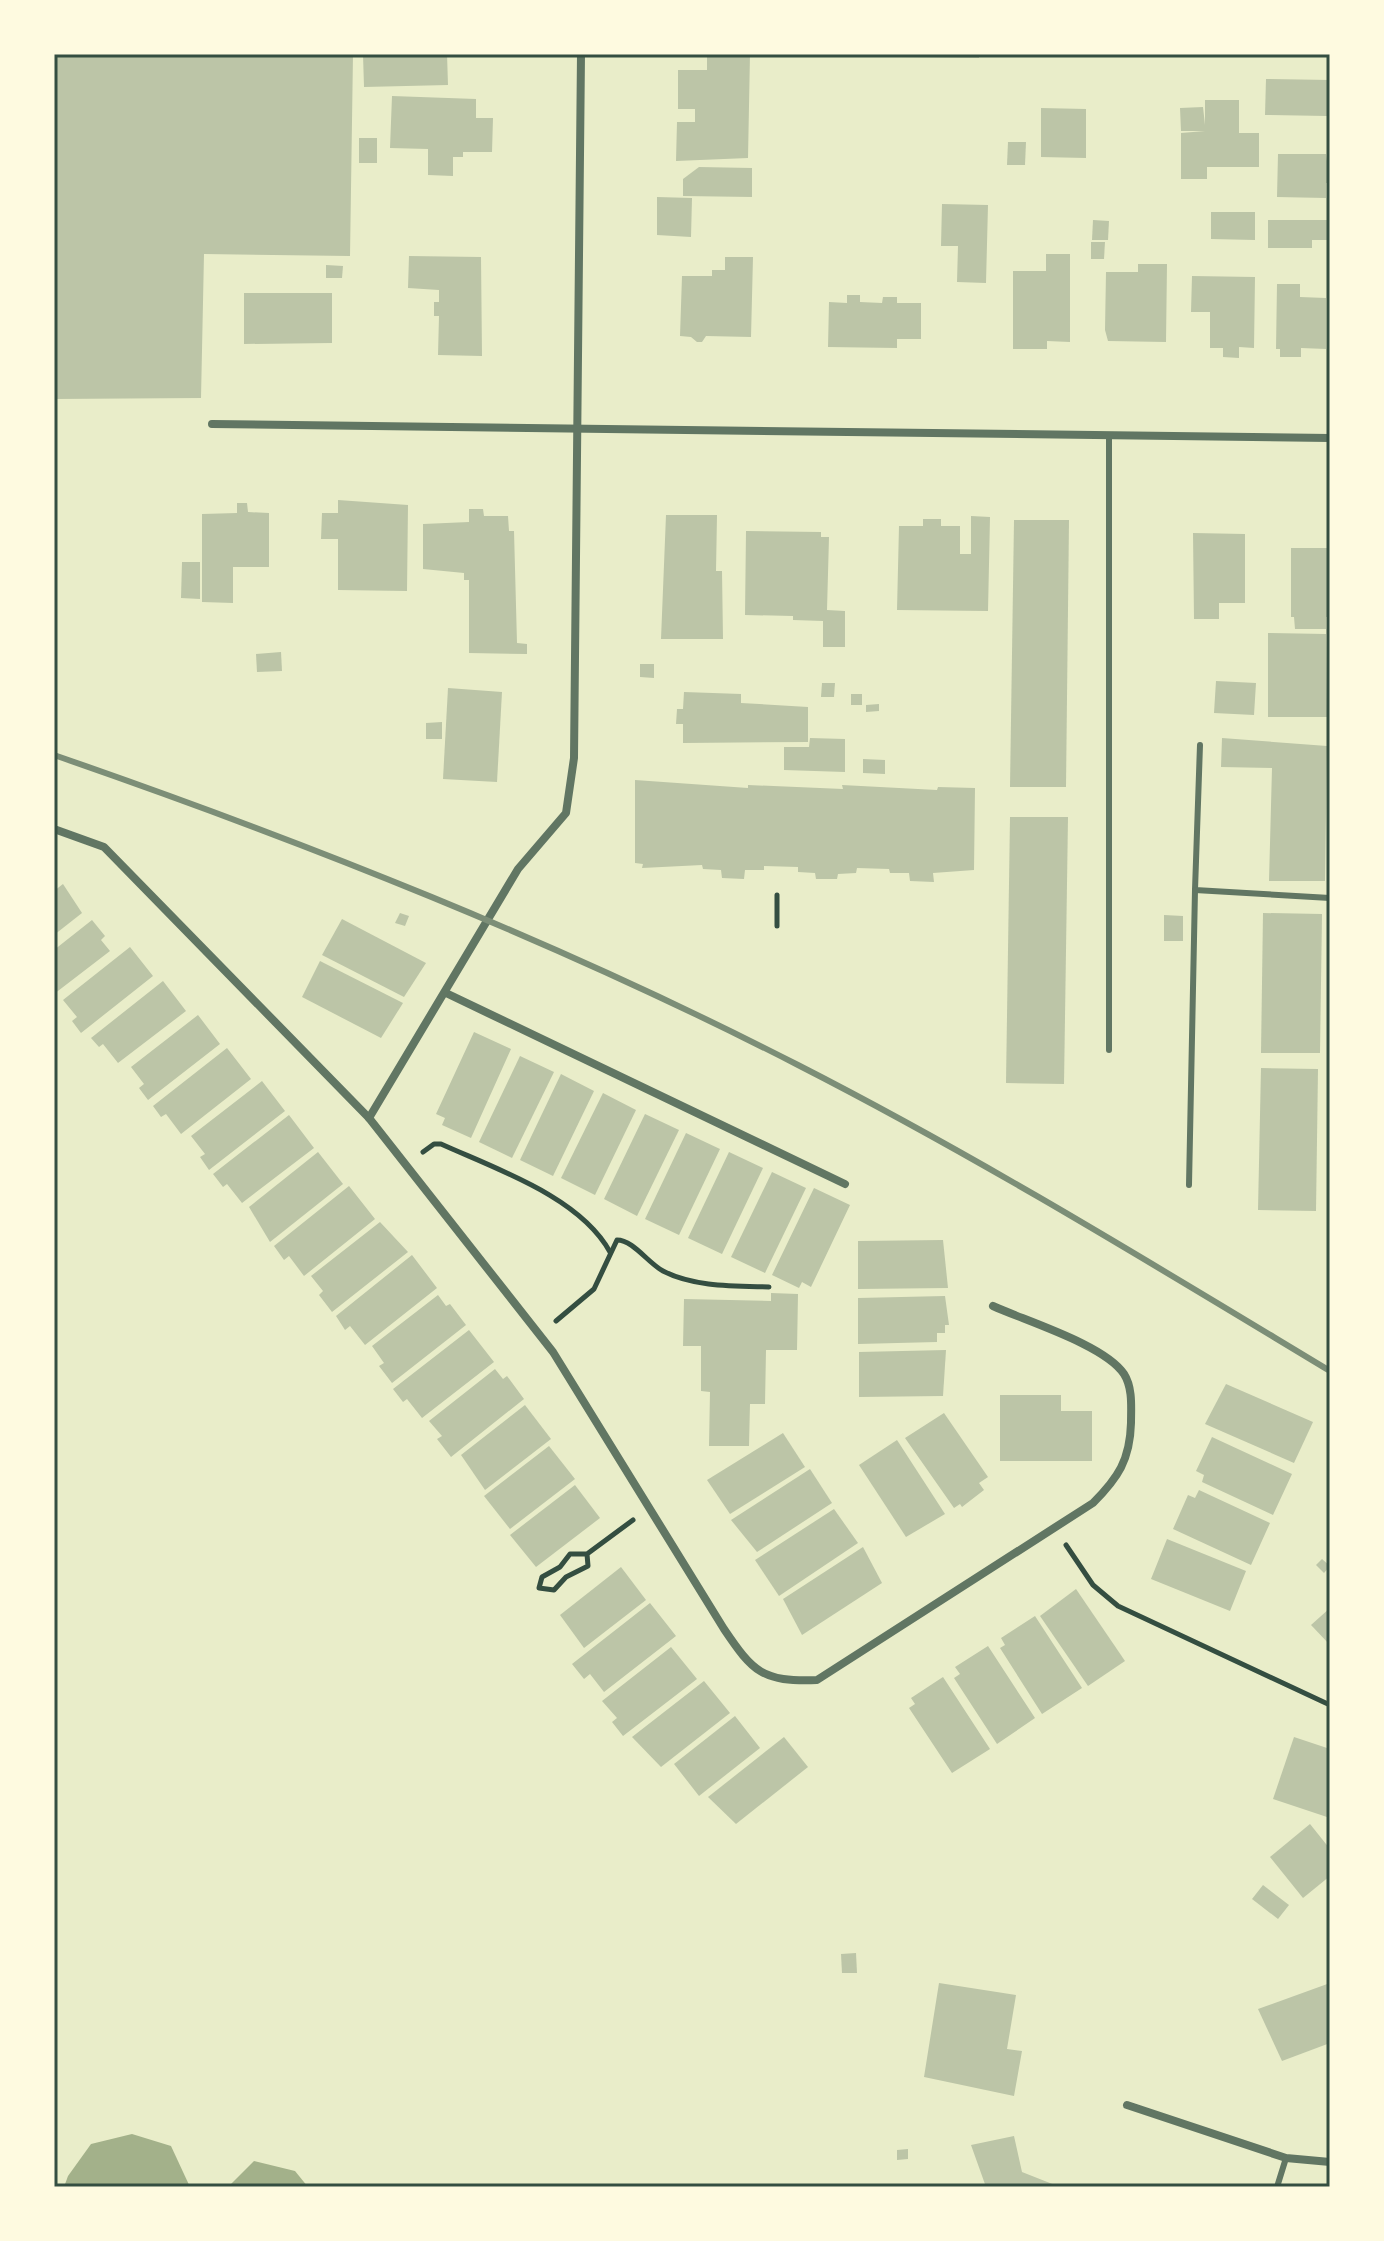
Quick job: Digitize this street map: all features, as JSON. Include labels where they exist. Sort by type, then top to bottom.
[{"type":"street","points":[[369,1118],[518,869],[566,813],[574,758],[581,54]]},
{"type":"street","points":[[212,424],[1330,438]]},
{"type":"street","points":[[54,829],[104,847],[369,1118],[540,1335],[748,1664],[766,1677],[817,1680],[1093,1503],[1118,1478],[1130,1450],[1131,1396],[1125,1375],[1109,1359],[993,1306]]},
{"type":"street","points":[[446,993],[845,1184]]},
{"type":"street","points":[[1127,2105],[1286,2158],[1330,2162]]},
{"type":"lane","points":[[1109,435],[1109,1050]]},
{"type":"lane","points":[[1189,1185],[1200,745]]},
{"type":"lane","points":[[1195,890],[1330,898]]},
{"type":"lane","points":[[1277,2187],[1286,2158]]},
{"type":"path","points":[[777,895],[777,926]]},
{"type":"path","points":[[406,1165],[434,1144],[441,1144],[571,1208],[590,1225],[610,1252]]},
{"type":"path","points":[[540,1335],[594,1289],[617,1240],[624,1240],[647,1261],[675,1276],[707,1283],[769,1287]]},
{"type":"path","points":[[587,1554],[588,1566],[566,1577],[554,1590],[539,1588],[542,1577],[560,1567],[570,1554],[587,1554],[650,1509]]},
{"type":"path","points":[[1054,1528],[1093,1585],[1118,1606],[1330,1705]]},
{"type":"shaded area","points":[[132,2134],[171,2146],[190,2187],[64,2187],[68,2176],[91,2144]]},
{"type":"shaded area","points":[[254,2161],[295,2171],[308,2187],[228,2187]]},
{"type":"building","points":[[54,54],[353,54],[350,256],[204,254],[201,398],[54,399]]},
{"type":"building","points":[[363,54],[447,54],[448,85],[364,87]]},
{"type":"building","points":[[707,54],[750,54],[748,158],[676,161],[677,122],[695,122],[695,109],[678,109],[678,70],[707,70]]},
{"type":"building","points":[[900,54],[979,54],[979,58],[900,57]]},
{"type":"building","points":[[1266,79],[1330,80],[1327,116],[1265,115]]},
{"type":"building","points":[[392,96],[476,99],[476,118],[493,118],[492,152],[463,152],[463,157],[453,157],[453,176],[428,175],[428,149],[390,148]]},
{"type":"building","points":[[1205,100],[1239,100],[1239,133],[1259,133],[1259,167],[1207,167],[1207,179],[1181,179],[1181,133],[1205,131],[1181,131],[1180,108],[1203,107],[1205,125]]},
{"type":"building","points":[[1041,108],[1086,109],[1086,158],[1041,157]]},
{"type":"building","points":[[359,138],[377,138],[377,163],[359,163]]},
{"type":"building","points":[[1008,142],[1026,142],[1025,165],[1007,165]]},
{"type":"building","points":[[1278,154],[1326,154],[1330,183],[1326,183],[1326,198],[1277,197]]},
{"type":"building","points":[[699,167],[752,168],[752,197],[683,196],[683,179]]},
{"type":"building","points":[[657,197],[692,198],[691,237],[657,235]]},
{"type":"building","points":[[942,204],[988,205],[986,283],[957,282],[958,246],[941,246]]},
{"type":"building","points":[[1211,212],[1255,212],[1255,240],[1211,239]]},
{"type":"building","points":[[1093,220],[1109,221],[1108,240],[1092,240]]},
{"type":"building","points":[[1268,220],[1330,220],[1330,240],[1312,240],[1312,248],[1268,248]]},
{"type":"building","points":[[1091,242],[1105,242],[1104,259],[1091,259]]},
{"type":"building","points":[[1046,254],[1070,254],[1070,342],[1047,341],[1047,349],[1013,349],[1013,271],[1046,271]]},
{"type":"building","points":[[409,256],[481,257],[482,356],[438,355],[439,316],[434,316],[434,302],[439,302],[439,290],[408,288]]},
{"type":"building","points":[[725,257],[753,257],[751,337],[706,336],[702,342],[697,342],[691,337],[680,336],[682,276],[712,276],[712,270],[725,270]]},
{"type":"building","points":[[1138,264],[1167,264],[1166,342],[1108,341],[1105,330],[1106,272],[1138,272]]},
{"type":"building","points":[[326,265],[343,266],[342,278],[326,278]]},
{"type":"building","points":[[1192,276],[1255,277],[1254,348],[1239,347],[1239,358],[1223,357],[1223,348],[1210,348],[1210,312],[1191,312]]},
{"type":"building","points":[[1277,284],[1300,284],[1300,297],[1326,298],[1326,349],[1301,348],[1301,357],[1280,357],[1280,349],[1276,349]]},
{"type":"building","points":[[244,293],[332,293],[332,343],[244,344]]},
{"type":"building","points":[[847,295],[860,295],[860,302],[882,303],[883,297],[897,297],[897,303],[921,303],[921,339],[897,339],[897,348],[828,347],[829,302],[847,303]]},
{"type":"building","points":[[338,500],[408,505],[407,591],[338,590],[338,539],[321,539],[322,513],[338,513]]},
{"type":"building","points":[[237,503],[247,503],[248,512],[269,513],[269,567],[233,567],[233,603],[202,602],[202,514],[237,513]]},
{"type":"building","points":[[469,509],[483,509],[484,516],[508,516],[509,531],[514,531],[517,643],[527,644],[527,654],[469,653],[469,580],[464,580],[464,573],[423,569],[423,524],[469,522]]},
{"type":"building","points":[[666,515],[717,515],[716,571],[722,571],[723,639],[661,639]]},
{"type":"building","points":[[971,516],[990,517],[988,611],[897,610],[899,526],[923,526],[923,519],[941,519],[941,526],[960,526],[960,554],[971,554]]},
{"type":"building","points":[[1014,520],[1069,520],[1066,787],[1010,787]]},
{"type":"building","points":[[746,531],[821,532],[821,537],[829,537],[827,610],[845,611],[845,647],[823,647],[823,621],[793,620],[793,616],[745,615]]},
{"type":"building","points":[[1193,533],[1245,534],[1245,603],[1219,603],[1219,619],[1194,619]]},
{"type":"building","points":[[1291,548],[1330,548],[1330,617],[1326,617],[1326,629],[1295,629],[1294,617],[1291,617]]},
{"type":"building","points":[[182,562],[200,562],[200,599],[181,598]]},
{"type":"building","points":[[1268,633],[1326,634],[1327,717],[1268,717]]},
{"type":"building","points":[[281,652],[282,671],[257,672],[256,654]]},
{"type":"building","points":[[640,664],[654,664],[654,678],[640,677]]},
{"type":"building","points":[[1216,681],[1256,683],[1254,715],[1214,713]]},
{"type":"building","points":[[822,683],[835,683],[834,697],[821,697]]},
{"type":"building","points":[[448,688],[502,692],[497,782],[443,779]]},
{"type":"building","points":[[684,692],[741,694],[741,703],[808,707],[808,742],[683,743],[683,724],[676,724],[677,709],[683,709]]},
{"type":"building","points":[[851,694],[862,694],[862,705],[851,705]]},
{"type":"building","points":[[879,704],[879,711],[866,712],[866,705]]},
{"type":"building","points":[[442,722],[442,739],[426,739],[426,723]]},
{"type":"building","points":[[810,738],[845,739],[845,772],[784,770],[784,747],[809,747]]},
{"type":"building","points":[[1222,738],[1327,746],[1325,881],[1269,881],[1272,768],[1221,767]]},
{"type":"building","points":[[863,759],[885,760],[885,774],[863,773]]},
{"type":"building","points":[[635,780],[748,788],[748,785],[843,789],[842,785],[937,790],[938,787],[975,788],[974,870],[933,873],[934,882],[910,881],[909,873],[890,873],[889,869],[857,868],[856,873],[838,874],[837,879],[816,879],[815,873],[798,872],[798,867],[764,866],[764,870],[745,870],[744,879],[722,878],[721,870],[703,869],[702,865],[642,868],[643,864],[635,863]]},
{"type":"building","points":[[1010,817],[1068,817],[1064,1084],[1006,1083]]},
{"type":"building","points":[[63,884],[82,913],[54,935],[54,891]]},
{"type":"building","points":[[400,913],[409,916],[405,926],[395,923]]},
{"type":"building","points":[[1263,913],[1322,914],[1320,1053],[1261,1053]]},
{"type":"building","points":[[1164,915],[1183,916],[1183,941],[1164,941]]},
{"type":"building","points":[[342,919],[426,963],[404,997],[322,955]]},
{"type":"building","points":[[92,920],[105,936],[101,940],[110,951],[54,994],[54,950]]},
{"type":"building","points":[[130,947],[153,976],[81,1033],[72,1021],[77,1017],[63,1000]]},
{"type":"building","points":[[320,961],[403,1003],[381,1038],[302,997]]},
{"type":"building","points":[[163,981],[186,1011],[118,1063],[103,1044],[99,1047],[91,1038]]},
{"type":"building","points":[[198,1015],[220,1044],[148,1100],[139,1088],[144,1084],[131,1067]]},
{"type":"building","points":[[474,1032],[511,1049],[471,1138],[442,1125],[445,1118],[436,1114]]},
{"type":"building","points":[[227,1048],[251,1079],[181,1134],[166,1114],[161,1117],[153,1106]]},
{"type":"building","points":[[520,1056],[554,1072],[512,1158],[479,1142]]},
{"type":"building","points":[[1261,1068],[1318,1069],[1316,1211],[1258,1210]]},
{"type":"building","points":[[561,1074],[594,1091],[553,1176],[520,1160]]},
{"type":"building","points":[[262,1081],[285,1111],[209,1170],[200,1157],[205,1154],[191,1136]]},
{"type":"building","points":[[603,1093],[636,1110],[595,1195],[561,1178]]},
{"type":"building","points":[[645,1114],[679,1130],[637,1216],[604,1199]]},
{"type":"building","points":[[289,1115],[314,1148],[242,1203],[227,1184],[223,1187],[213,1174]]},
{"type":"building","points":[[686,1133],[720,1149],[679,1235],[645,1219]]},
{"type":"building","points":[[318,1152],[343,1184],[270,1242],[249,1207]]},
{"type":"building","points":[[729,1152],[763,1168],[722,1254],[688,1238]]},
{"type":"building","points":[[772,1172],[806,1188],[765,1273],[731,1257]]},
{"type":"building","points":[[349,1186],[375,1219],[304,1276],[289,1256],[284,1260],[274,1246]]},
{"type":"building","points":[[814,1188],[850,1205],[811,1287],[802,1282],[799,1288],[772,1275]]},
{"type":"building","points":[[380,1222],[408,1252],[332,1312],[319,1295],[323,1291],[311,1276]]},
{"type":"building","points":[[943,1240],[948,1288],[858,1289],[858,1241]]},
{"type":"building","points":[[412,1255],[437,1288],[365,1345],[350,1326],[345,1330],[336,1316]]},
{"type":"building","points":[[771,1293],[798,1294],[797,1350],[766,1350],[765,1404],[750,1404],[749,1446],[709,1446],[710,1392],[701,1391],[701,1346],[683,1346],[684,1299],[771,1301]]},
{"type":"building","points":[[438,1295],[446,1306],[450,1304],[466,1325],[392,1383],[379,1366],[384,1363],[372,1346]]},
{"type":"building","points":[[945,1296],[949,1325],[945,1325],[945,1333],[937,1333],[937,1342],[858,1344],[858,1298]]},
{"type":"building","points":[[469,1330],[494,1362],[422,1418],[407,1399],[403,1402],[393,1389]]},
{"type":"building","points":[[946,1350],[943,1396],[859,1397],[859,1352]]},
{"type":"building","points":[[495,1369],[503,1379],[507,1376],[524,1399],[451,1457],[437,1439],[442,1436],[429,1421]]},
{"type":"building","points":[[1226,1384],[1313,1422],[1294,1463],[1205,1424]]},
{"type":"building","points":[[1000,1395],[1061,1395],[1061,1411],[1092,1411],[1092,1461],[1000,1461]]},
{"type":"building","points":[[525,1405],[551,1439],[485,1490],[461,1455]]},
{"type":"building","points":[[944,1413],[988,1477],[979,1483],[984,1490],[962,1507],[960,1504],[954,1508],[905,1438]]},
{"type":"building","points":[[783,1433],[805,1467],[730,1514],[707,1480]]},
{"type":"building","points":[[1212,1437],[1292,1474],[1273,1515],[1202,1482],[1204,1475],[1196,1471]]},
{"type":"building","points":[[897,1440],[945,1514],[906,1537],[859,1465]]},
{"type":"building","points":[[549,1446],[575,1479],[510,1529],[484,1496]]},
{"type":"building","points":[[810,1469],[832,1503],[757,1552],[731,1520]]},
{"type":"building","points":[[575,1485],[600,1518],[536,1567],[510,1535]]},
{"type":"building","points":[[1199,1490],[1270,1523],[1251,1565],[1173,1529],[1188,1495],[1195,1498]]},
{"type":"building","points":[[834,1509],[858,1543],[779,1596],[755,1560]]},
{"type":"building","points":[[1167,1539],[1246,1571],[1230,1611],[1151,1579]]},
{"type":"building","points":[[863,1547],[882,1583],[802,1635],[783,1599]]},
{"type":"building","points":[[1322,1559],[1330,1566],[1324,1573],[1316,1565]]},
{"type":"building","points":[[621,1567],[646,1600],[584,1648],[560,1615]]},
{"type":"building","points":[[1076,1589],[1125,1661],[1088,1686],[1040,1616]]},
{"type":"building","points":[[650,1603],[676,1636],[604,1692],[590,1674],[584,1679],[572,1664]]},
{"type":"building","points":[[1330,1608],[1330,1645],[1311,1625]]},
{"type":"building","points":[[1035,1616],[1082,1688],[1042,1714],[1000,1648],[1005,1645],[1001,1638]]},
{"type":"building","points":[[988,1646],[1035,1718],[997,1744],[954,1678],[960,1674],[955,1667]]},
{"type":"building","points":[[671,1647],[697,1679],[623,1736],[612,1722],[617,1718],[602,1701]]},
{"type":"building","points":[[943,1677],[990,1749],[952,1773],[909,1708],[915,1704],[911,1698]]},
{"type":"building","points":[[704,1681],[730,1713],[661,1767],[632,1737]]},
{"type":"building","points":[[735,1716],[760,1748],[699,1796],[674,1764]]},
{"type":"building","points":[[784,1737],[808,1767],[736,1824],[708,1797]]},
{"type":"building","points":[[1294,1737],[1330,1749],[1330,1818],[1273,1799]]},
{"type":"building","points":[[1310,1824],[1330,1849],[1330,1876],[1303,1898],[1270,1857]]},
{"type":"building","points":[[1263,1885],[1289,1905],[1278,1919],[1252,1899]]},
{"type":"building","points":[[856,1953],[857,1973],[842,1973],[841,1954]]},
{"type":"building","points":[[939,1983],[1016,1995],[1007,2049],[1022,2051],[1014,2096],[924,2077]]},
{"type":"building","points":[[1330,1983],[1330,2043],[1282,2061],[1258,2009]]},
{"type":"building","points":[[1014,2136],[1022,2172],[1060,2187],[986,2187],[971,2145]]},
{"type":"building","points":[[908,2149],[908,2159],[897,2160],[897,2150]]},
{"type":"railway","points":[[54,755],[338,859],[524,936],[708,1020],[866,1101],[1000,1175],[1330,1371]]}]
